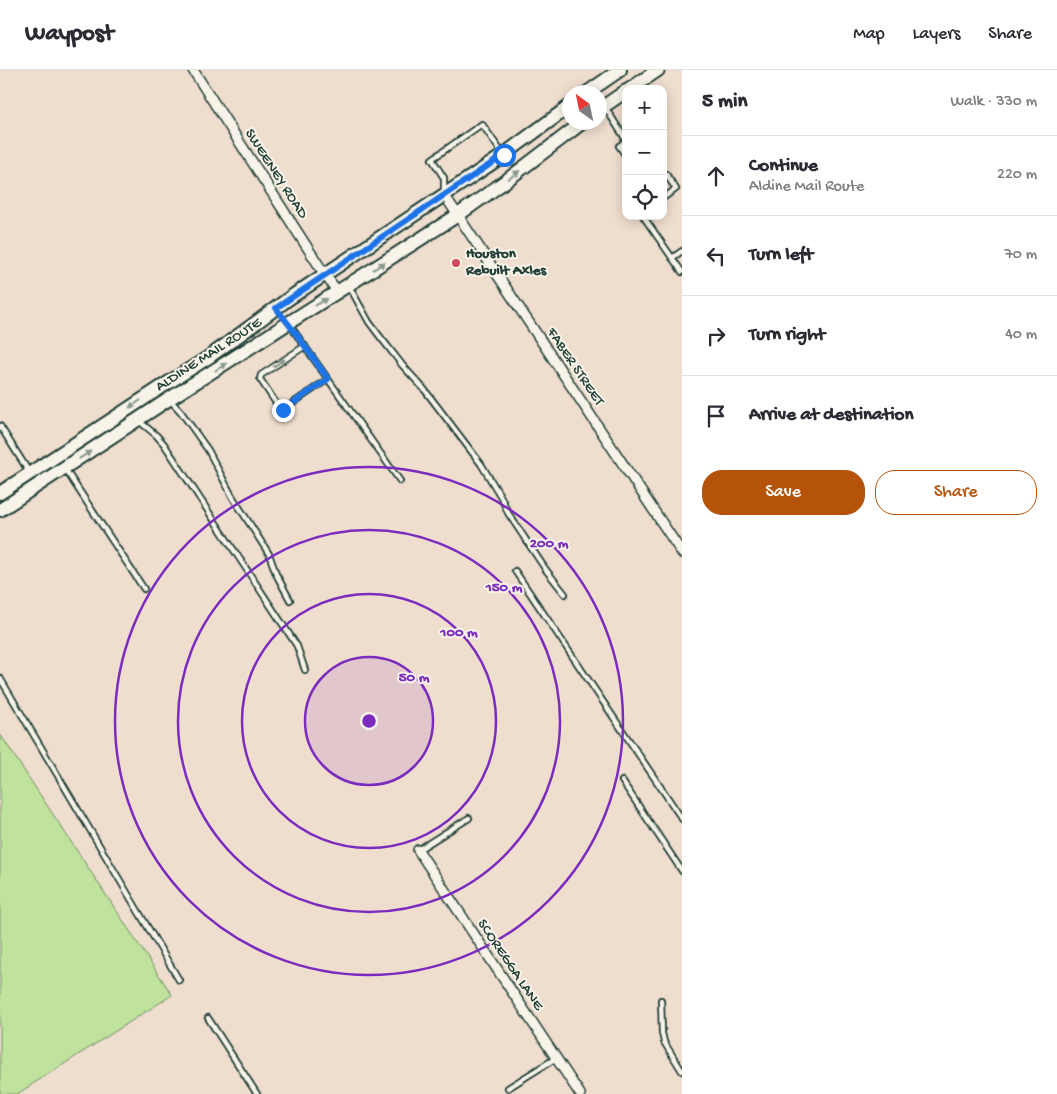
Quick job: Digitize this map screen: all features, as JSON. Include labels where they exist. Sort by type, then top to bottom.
[{"type":"main road","points":[[636,85],[658,70]]},
{"type":"main road","points":[[598,85],[617,71]]},
{"type":"main road","points":[[607,104],[622,94]]},
{"type":"main road","name":"ALDINE MAIL ROUTE","points":[[0,492],[208,357],[276,308],[445,196],[562,111]]},
{"type":"main road","points":[[558,114],[572,131]]},
{"type":"main road","name":"ALDINE MAIL ROUTE","points":[[0,510],[458,215],[572,131]]},
{"type":"main road","points":[[276,308],[288,323]]},
{"type":"main road","points":[[160,388],[169,400]]},
{"type":"main road","points":[[30,473],[39,485]]},
{"type":"street","name":"SWEENEY ROAD","points":[[193,70],[325,275],[343,288]]},
{"type":"street","name":"FABER STREET","points":[[445,196],[682,553]]},
{"type":"street","name":"SCOREGGA LANE","points":[[418,850],[580,1094]]},
{"type":"lane","points":[[607,115],[622,135]]},
{"type":"lane","points":[[445,196],[444,178],[432,159],[482,124],[504,155]]},
{"type":"lane","points":[[667,176],[676,189],[667,195]]},
{"type":"lane","points":[[646,220],[682,272]]},
{"type":"lane","points":[[672,258],[682,251]]},
{"type":"lane","points":[[343,288],[403,366],[424,389],[480,464],[501,497],[508,513],[546,570],[565,594]]},
{"type":"lane","points":[[288,323],[400,481]]},
{"type":"lane","points":[[305,346],[261,375],[260,379],[280,409],[283,410],[328,379]]},
{"type":"lane","points":[[169,400],[181,412],[208,450],[232,496],[269,554],[276,574],[290,600]]},
{"type":"lane","points":[[138,420],[164,444],[297,646],[305,670]]},
{"type":"lane","points":[[0,426],[30,473]]},
{"type":"lane","points":[[64,468],[144,589]]},
{"type":"lane","points":[[516,571],[682,819]]},
{"type":"lane","points":[[0,678],[179,980]]},
{"type":"lane","points":[[622,781],[682,871]]},
{"type":"lane","points":[[418,850],[469,818]]},
{"type":"lane","points":[[661,1000],[664,1042],[682,1072]]},
{"type":"lane","points":[[208,1018],[257,1094]]},
{"type":"lane","points":[[508,1088],[556,1058]]},
{"type":"green space","points":[[0,734],[172,995],[17,1094],[0,1094]]},
{"type":"place","name":"Houston Rebuilt Axles","points":[[456,263]]},
{"type":"route","points":[[283,410],[328,379],[276,308],[504,155]]}]
